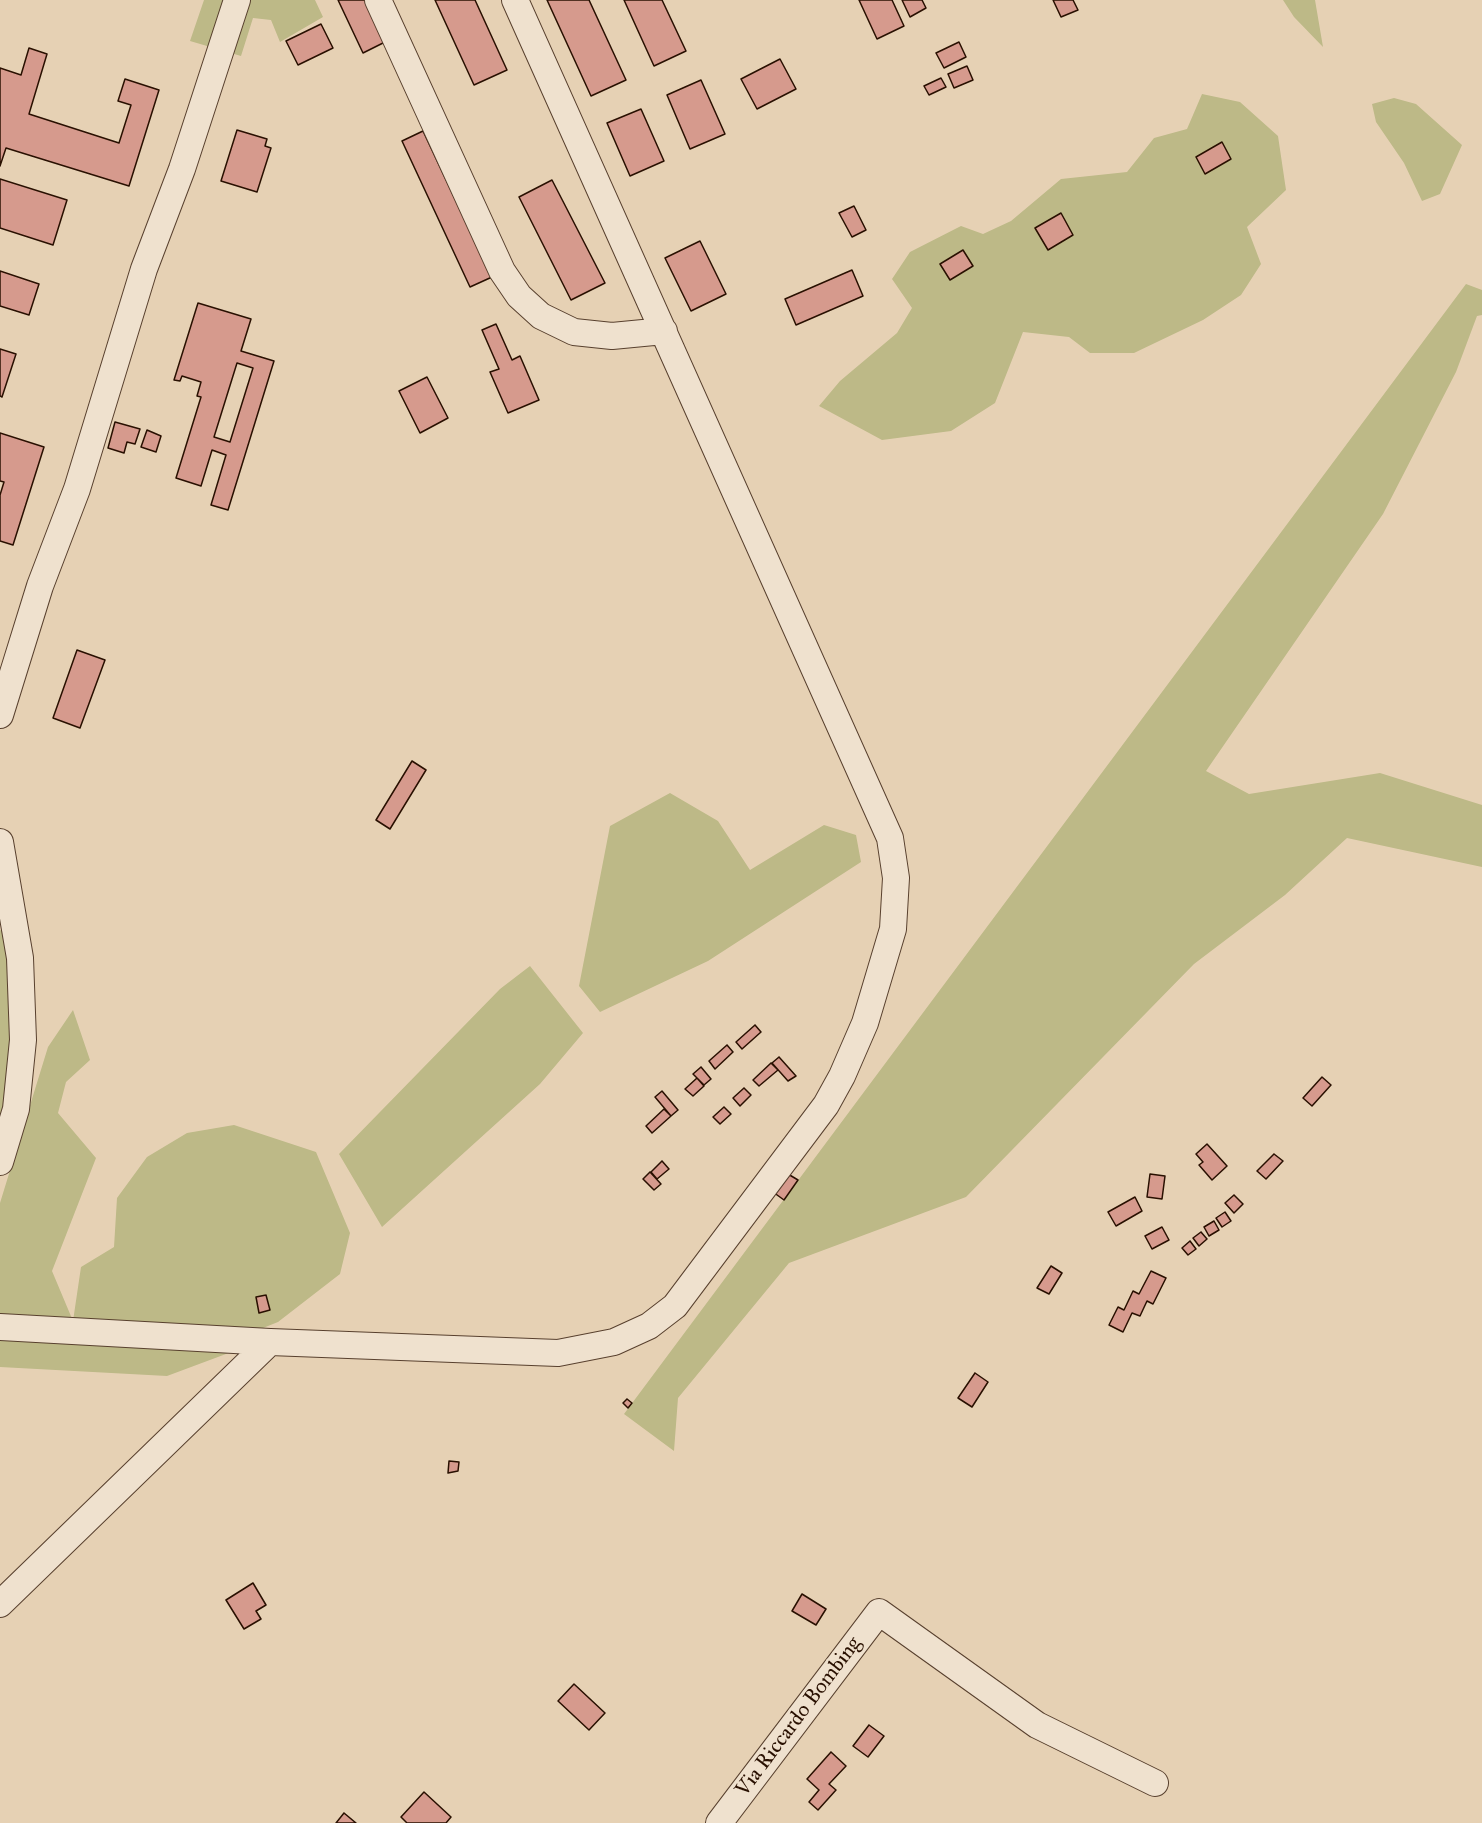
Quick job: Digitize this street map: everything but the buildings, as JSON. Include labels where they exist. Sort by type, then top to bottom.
[{"type":"street","points":[[0,715],[40,586],[77,489],[144,268],[182,169],[237,0]]},
{"type":"street","points":[[378,0],[502,271],[519,296],[541,316],[574,332],[612,336],[664,331]]},
{"type":"street","points":[[0,1327],[270,1342],[558,1353],[614,1342],[649,1326],[675,1306],[826,1105],[842,1076],[865,1023],[893,929],[896,878],[890,838],[514,0]]},
{"type":"street","points":[[0,842],[20,958],[23,1040],[16,1109],[0,1162]]},
{"type":"street","points":[[0,1604],[270,1342]]},
{"type":"street","name":"Via Riccardo Bombing","points":[[719,1823],[879,1612],[1037,1725],[1155,1783]]},
{"type":"shaded area","points":[[204,0],[315,0],[323,17],[280,42],[271,20],[253,18],[241,56],[190,41]]},
{"type":"shaded area","points":[[1283,0],[1315,0],[1323,47],[1294,17]]},
{"type":"shaded area","points":[[1202,94],[1240,102],[1278,136],[1286,190],[1247,227],[1261,264],[1241,295],[1203,320],[1134,353],[1090,353],[1069,337],[1023,332],[995,403],[951,431],[882,440],[819,406],[840,381],[897,333],[912,308],[892,279],[910,252],[961,226],[983,234],[1011,221],[1061,179],[1127,172],[1154,138],[1187,129]]},
{"type":"shaded area","points":[[1394,98],[1416,104],[1462,145],[1440,194],[1422,201],[1404,163],[1376,122],[1372,104]]},
{"type":"shaded area","points":[[1466,284],[1482,290],[1482,315],[1477,316],[1456,372],[1383,514],[1206,771],[1249,794],[1380,773],[1482,805],[1482,867],[1347,838],[1285,895],[1194,964],[966,1197],[789,1263],[678,1398],[674,1451],[624,1414]]},
{"type":"shaded area","points":[[670,793],[718,821],[750,870],[824,825],[856,835],[861,862],[708,961],[600,1012],[579,986],[610,826]]},
{"type":"shaded area","points":[[0,930],[5,932],[21,969],[8,1105],[0,1130]]},
{"type":"shaded area","points":[[530,966],[583,1033],[540,1084],[382,1227],[339,1154],[500,989]]},
{"type":"shaded area","points":[[73,1010],[90,1060],[66,1082],[58,1113],[96,1158],[52,1271],[73,1321],[81,1267],[114,1247],[117,1198],[147,1157],[187,1133],[234,1125],[316,1152],[350,1233],[340,1274],[278,1322],[258,1330],[0,1318],[0,1203],[48,1047]]},
{"type":"shaded area","points":[[0,1339],[234,1351],[167,1376],[0,1367]]}]
